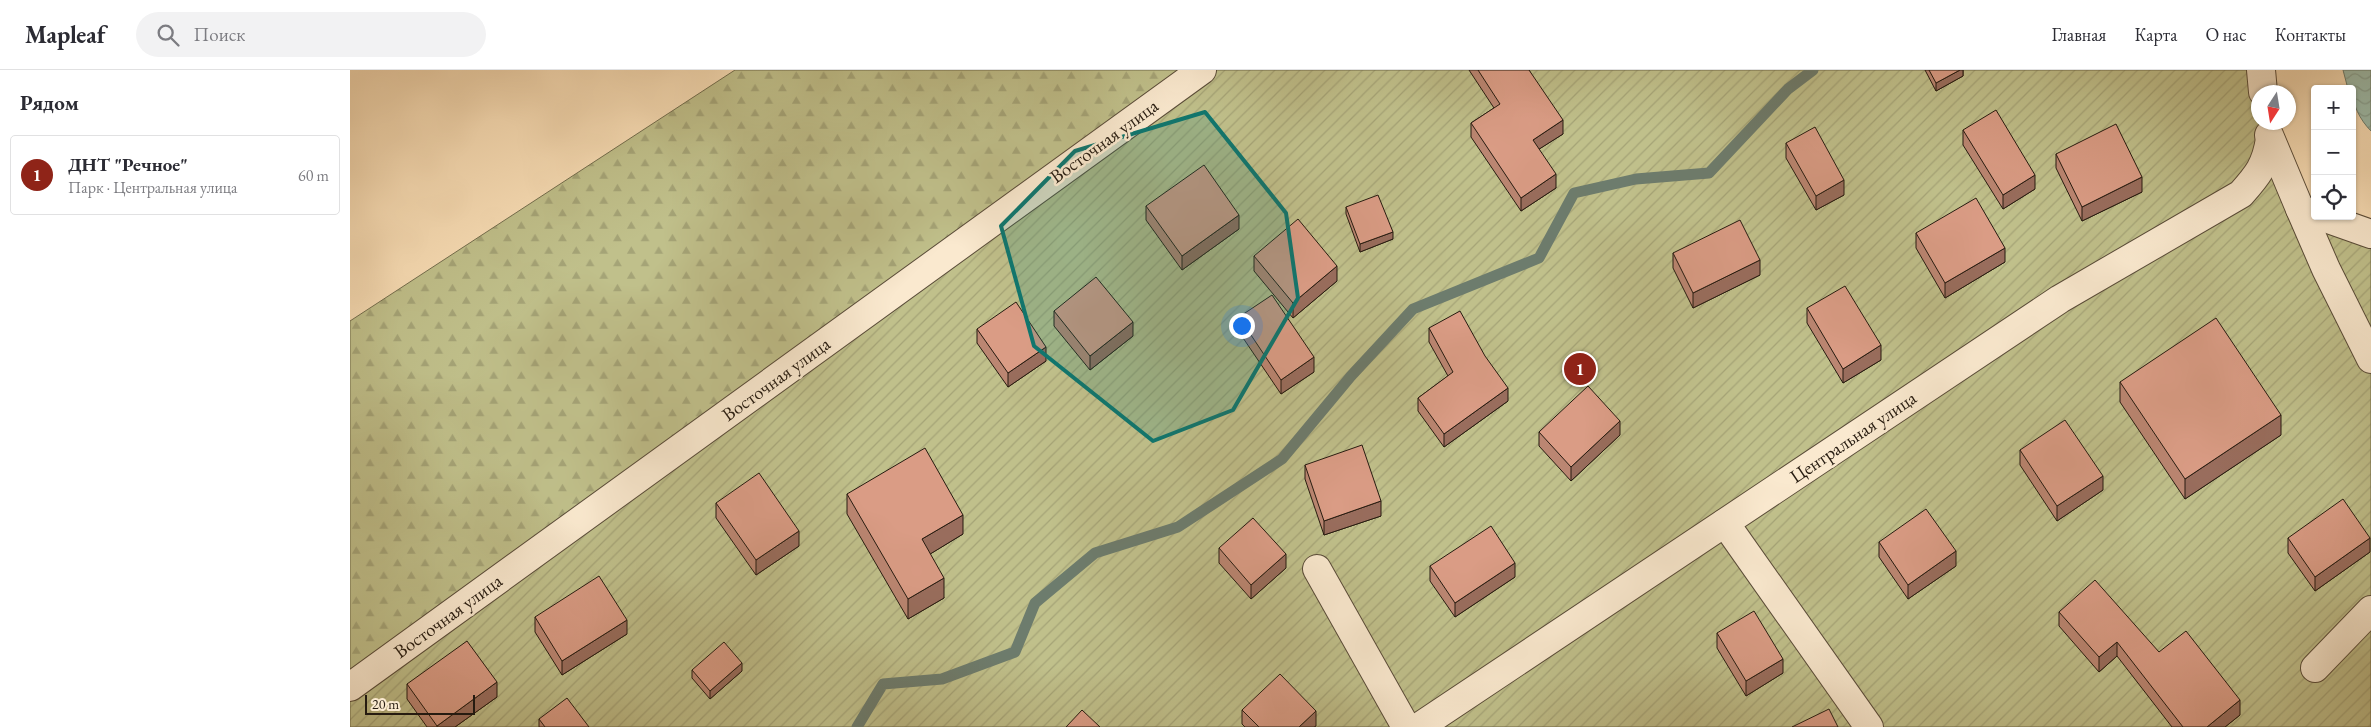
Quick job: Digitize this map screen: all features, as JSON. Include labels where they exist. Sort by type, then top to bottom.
[{"type":"street","name":"Восточная улица","points":[[350,687],[1202,70]]},
{"type":"street","points":[[2261,70],[2263,85]]},
{"type":"street","points":[[2268,131],[2311,211]]},
{"type":"street","name":"Центральная улица","points":[[1419,727],[2060,299],[2241,194],[2260,173],[2267,157],[2268,131]]},
{"type":"street","points":[[2314,220],[2326,269],[2371,359]]},
{"type":"street","points":[[2332,220],[2371,234]]},
{"type":"street","points":[[1725,523],[1869,727]]},
{"type":"street","points":[[1317,570],[1406,727]]},
{"type":"street","points":[[2315,668],[2371,610]]},
{"type":"highlighted area","points":[[1205,112],[1286,213],[1298,298],[1233,410],[1153,441],[1034,346],[1001,226],[1075,151]]},
{"type":"green space","points":[[735,70],[1203,70],[350,687],[350,321]]},
{"type":"green space","points":[[1203,70],[2261,70],[2260,85],[2251,85],[2251,130],[2270,130],[2296,198],[2311,205],[2311,220],[2343,220],[2371,233],[2371,727],[350,727],[350,687]]},
{"type":"water","points":[[2343,70],[2371,70],[2371,131],[2363,122],[2356,109],[2356,85],[2347,85]]},
{"type":"building","points":[[1478,70],[1529,70],[1563,120],[1533,140],[1556,174],[1521,198],[1471,123],[1500,104]]},
{"type":"building","points":[[1929,70],[1960,70],[1936,83]]},
{"type":"building","points":[[1996,110],[2035,175],[2003,195],[1963,130]]},
{"type":"building","points":[[2116,124],[2142,177],[2082,207],[2056,154]]},
{"type":"building","points":[[1815,127],[1844,180],[1816,196],[1786,143]]},
{"type":"building","points":[[1204,165],[1239,215],[1182,256],[1146,206]]},
{"type":"building","points":[[1378,195],[1393,232],[1360,244],[1346,207]]},
{"type":"building","points":[[1976,198],[2005,248],[1945,283],[1916,233]]},
{"type":"building","points":[[1298,219],[1337,266],[1293,303],[1254,256]]},
{"type":"building","points":[[1740,220],[1760,260],[1693,293],[1673,253]]},
{"type":"building","points":[[1096,277],[1133,322],[1090,356],[1054,311]]},
{"type":"building","points":[[1845,286],[1881,345],[1843,369],[1807,308]]},
{"type":"building","points":[[1272,295],[1314,357],[1281,380],[1239,317]]},
{"type":"building","points":[[1016,302],[1046,347],[1008,373],[977,329]]},
{"type":"building","points":[[1460,311],[1485,356],[1508,388],[1444,434],[1418,398],[1453,372],[1429,328]]},
{"type":"building","points":[[2216,318],[2281,415],[2185,479],[2120,382]]},
{"type":"building","points":[[1588,386],[1620,421],[1571,467],[1539,432]]},
{"type":"building","points":[[2065,420],[2103,476],[2057,506],[2020,450]]},
{"type":"building","points":[[1362,445],[1381,501],[1324,521],[1305,465]]},
{"type":"building","points":[[925,448],[963,515],[922,539],[944,578],[908,599],[847,494]]},
{"type":"building","points":[[759,473],[799,531],[756,560],[716,503]]},
{"type":"building","points":[[2343,499],[2370,538],[2315,577],[2288,538]]},
{"type":"building","points":[[1926,509],[1956,551],[1908,585],[1879,542]]},
{"type":"building","points":[[1253,518],[1286,554],[1251,585],[1219,548]]},
{"type":"building","points":[[1491,526],[1515,563],[1455,603],[1430,566]]},
{"type":"building","points":[[599,576],[627,620],[562,661],[535,617]]},
{"type":"building","points":[[2095,580],[2159,652],[2186,631],[2240,700],[2207,727],[2183,727],[2117,642],[2099,657],[2059,612]]},
{"type":"building","points":[[1754,611],[1783,659],[1746,681],[1717,633]]},
{"type":"building","points":[[467,641],[497,682],[437,726],[407,684]]},
{"type":"building","points":[[724,642],[742,663],[710,691],[692,670]]},
{"type":"building","points":[[1280,674],[1316,711],[1299,727],[1259,727],[1242,710]]},
{"type":"building","points":[[567,698],[589,727],[545,727],[539,719]]},
{"type":"building","points":[[1829,709],[1838,727],[1792,727]]},
{"type":"building","points":[[1082,710],[1100,727],[1066,727]]},
{"type":"waterway","points":[[857,727],[883,684],[942,679],[1015,652],[1035,603],[1095,553],[1178,527],[1282,459],[1351,376],[1413,309],[1539,258],[1574,193],[1636,179],[1709,173],[1788,89],[1813,70]]},
{"type":"place","name":"ДНТ \"Речное\"","points":[[1580,369]]}]
